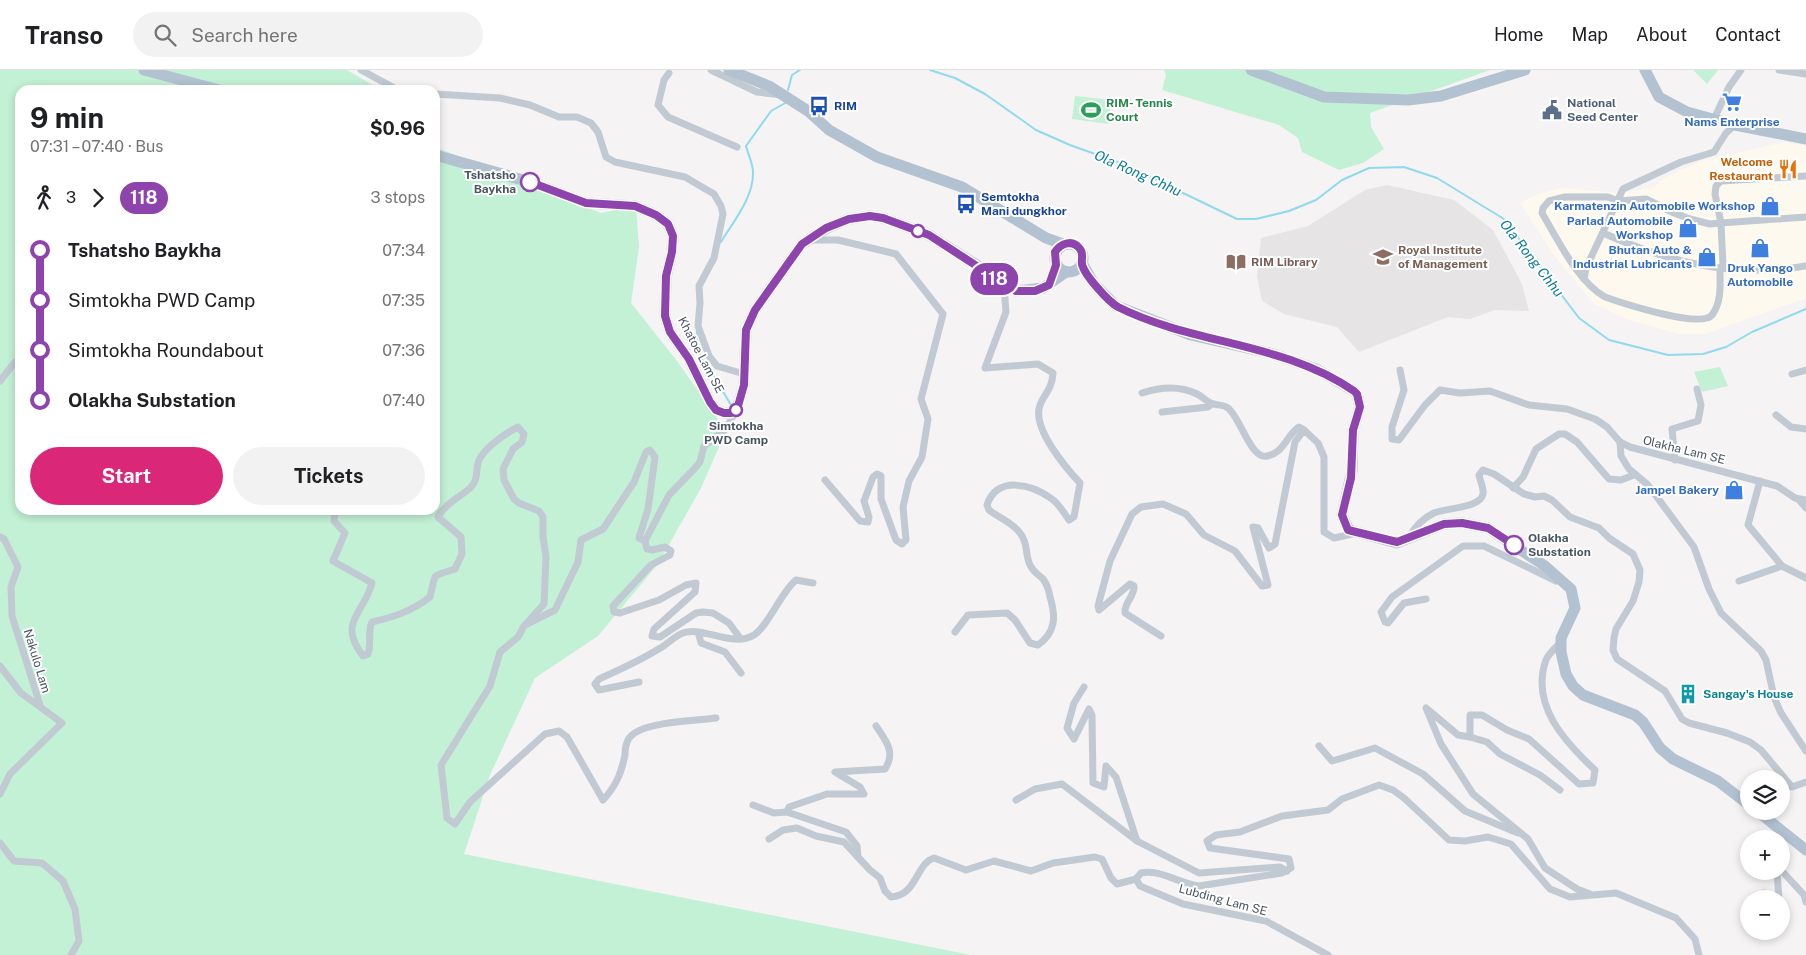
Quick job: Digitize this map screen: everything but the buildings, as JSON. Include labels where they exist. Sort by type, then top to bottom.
[{"type":"main road","points":[[144,70],[200,85]]},
{"type":"main road","points":[[729,70],[770,86],[808,111],[829,130],[877,157],[962,187],[1046,238],[1059,248]]},
{"type":"main road","points":[[1251,70],[1324,97],[1408,100],[1441,96],[1524,70]]},
{"type":"main road","points":[[1649,73],[1659,97],[1687,112],[1736,125],[1806,139]]},
{"type":"main road","name":"Khatoe Lam SE","points":[[440,156],[530,182],[586,203],[635,206],[656,215],[668,224],[673,236],[664,298],[665,316],[670,332],[689,359],[716,410],[724,413],[736,410],[742,394],[744,347],[749,323],[755,310],[802,244],[826,228],[849,219],[870,216],[883,218],[929,235],[1004,286],[1016,291],[1035,291],[1049,285],[1052,281],[1075,268]]},
{"type":"main road","points":[[1059,248],[1071,243],[1078,246],[1082,252],[1075,268]]},
{"type":"main road","points":[[1052,281],[1059,248]]},
{"type":"main road","points":[[1056,265],[1075,268],[1090,277],[1116,306],[1130,312],[1191,335],[1274,354],[1316,369],[1354,391],[1357,394],[1360,407],[1353,430],[1351,478],[1342,515],[1348,530],[1390,542],[1408,540],[1444,524],[1462,523],[1483,526],[1545,566],[1566,585],[1574,598],[1575,608],[1561,642],[1566,674],[1577,691],[1635,715],[1643,722],[1660,748],[1673,759],[1718,780],[1740,798]]},
{"type":"main road","points":[[1768,820],[1806,850]]},
{"type":"street","points":[[361,70],[389,85]]},
{"type":"street","points":[[711,70],[757,92],[782,95]]},
{"type":"street","points":[[1714,119],[1729,87],[1740,70]]},
{"type":"street","points":[[1779,70],[1806,74]]},
{"type":"street","points":[[669,71],[658,94],[658,105],[668,117],[737,147]]},
{"type":"street","points":[[440,94],[500,98],[530,104],[559,116],[577,117],[591,123],[598,132],[606,157],[615,162],[685,177],[714,194],[722,206],[724,214],[714,258],[699,286],[698,326],[709,356],[717,366],[744,374]]},
{"type":"street","points":[[1584,279],[1586,268],[1625,188],[1645,181],[1681,162],[1714,152],[1726,133],[1736,125]]},
{"type":"street","points":[[1806,176],[1721,181],[1716,186],[1715,194],[1721,223],[1723,266],[1720,270],[1720,294],[1712,315],[1704,320],[1686,320],[1605,297],[1594,291],[1584,279],[1542,214],[1543,208],[1549,201],[1565,197],[1608,197],[1618,201],[1646,199],[1674,214],[1710,224],[1721,223],[1806,217]]},
{"type":"street","points":[[1603,233],[1632,246],[1720,270],[1775,271],[1806,266]]},
{"type":"street","points":[[802,244],[810,240],[838,240],[896,254],[943,314],[921,399],[928,419],[922,457],[910,481],[903,507],[906,540],[902,544],[896,540],[881,499],[881,476],[878,474],[872,477],[864,501],[869,517],[868,522],[860,521],[825,480]]},
{"type":"street","points":[[955,632],[968,616],[1007,613],[1015,620],[1030,643],[1038,645],[1046,639],[1053,628],[1055,619],[1043,578],[1035,574],[1030,565],[1025,539],[1022,535],[1008,522],[989,510],[987,505],[989,498],[1004,487],[1022,484],[1053,499],[1069,520],[1074,516],[1080,483],[1063,465],[1039,422],[1039,407],[1052,384],[1053,373],[1038,364],[985,368],[1006,312],[1004,286]]},
{"type":"street","points":[[0,381],[15,362]]},
{"type":"street","name":"Olakha Lam SE","points":[[1400,370],[1404,390],[1392,427],[1392,439],[1399,440],[1425,405],[1440,390],[1460,393],[1490,391],[1529,405],[1567,409],[1595,419],[1607,427],[1620,442],[1646,453],[1777,486],[1803,500],[1806,508]]},
{"type":"street","points":[[1792,374],[1806,370]]},
{"type":"street","points":[[1142,393],[1154,389],[1176,388],[1191,391],[1212,404],[1223,405],[1229,408],[1240,422],[1254,450],[1261,455],[1275,454],[1284,447],[1294,431],[1300,427],[1318,443],[1324,457],[1324,532],[1334,538],[1357,533]]},
{"type":"street","points":[[1675,460],[1672,429],[1698,421],[1700,405],[1697,389]]},
{"type":"street","points":[[1162,412],[1208,407],[1212,404]]},
{"type":"street","points":[[736,410],[726,429],[704,446],[700,462],[696,468],[669,496],[645,541],[647,549],[652,550],[664,547],[671,551],[670,555],[651,565],[613,606],[614,612],[620,613],[659,600],[686,585],[696,583],[695,592],[654,629],[652,636],[660,637],[696,613],[710,612],[728,623],[740,638]]},
{"type":"street","points":[[1776,415],[1791,426],[1806,429]]},
{"type":"street","points":[[440,514],[450,502],[470,488],[476,481],[478,462],[487,449],[509,431],[518,427],[524,434],[522,442],[513,450],[503,469],[504,480],[514,499],[539,511],[543,517],[546,557],[544,604],[524,626],[518,637],[500,652],[490,686],[440,765],[447,818],[455,824],[470,802],[545,734],[559,731],[567,737],[603,800],[614,789],[621,773],[628,739],[636,731],[647,726],[716,718]]},
{"type":"street","points":[[1161,636],[1125,613],[1124,607],[1134,590],[1134,586],[1130,584],[1098,610],[1110,561],[1132,514],[1141,507],[1163,504],[1186,514],[1204,535],[1235,550],[1257,582],[1262,586],[1268,585],[1253,527],[1258,528],[1269,548],[1275,544],[1295,442],[1304,430]]},
{"type":"street","points":[[1513,488],[1523,477],[1536,449],[1559,434],[1565,434],[1577,442],[1609,479],[1621,480],[1634,474]]},
{"type":"street","points":[[1620,442],[1621,456],[1634,474],[1648,485],[1694,547],[1709,589],[1721,613],[1760,651],[1766,660],[1778,705],[1806,751]]},
{"type":"street","points":[[524,626],[555,610],[578,562],[582,540],[603,529],[634,482],[646,452],[650,450],[655,457],[652,483],[648,509],[639,538],[645,541]]},
{"type":"street","points":[[1408,540],[1417,526],[1434,512],[1473,504],[1480,500],[1484,492],[1479,476],[1481,471],[1489,471],[1524,494],[1535,497],[1544,496],[1552,500],[1570,516],[1599,528],[1609,538],[1633,554],[1640,570],[1633,601],[1616,629],[1613,650],[1617,659],[1665,691],[1682,718],[1689,723],[1727,732],[1750,742],[1761,750],[1792,787],[1806,782]]},
{"type":"street","points":[[1760,482],[1748,525],[1782,566],[1806,578]]},
{"type":"street","points":[[335,515],[334,521],[345,533],[333,561],[372,583],[369,596],[353,617],[353,638],[363,656],[368,654],[370,648],[369,627],[372,622],[397,616],[422,603],[430,597],[433,577],[436,574],[455,569],[460,562],[461,537],[439,515]]},
{"type":"street","name":"Nakulo Lam","points":[[0,537],[4,539],[18,567],[12,587],[12,616],[40,706],[62,723],[10,774],[0,794]]},
{"type":"street","points":[[1426,599],[1404,602],[1393,619],[1388,623],[1385,622],[1381,612],[1392,597],[1462,546],[1484,546],[1566,585]]},
{"type":"street","points":[[1739,581],[1782,566]]},
{"type":"street","points":[[639,682],[599,690],[595,684],[599,679],[642,659],[683,633],[702,633],[733,639],[754,635],[780,602],[788,587],[796,580],[813,583]]},
{"type":"street","points":[[702,633],[699,635],[701,643],[725,652],[741,673]]},
{"type":"street","points":[[1470,737],[1470,715],[1482,715],[1507,730],[1529,739],[1579,784],[1593,784],[1595,770],[1562,737],[1546,710],[1542,678],[1547,658],[1561,642]]},
{"type":"street","points":[[0,666],[21,693],[40,706]]},
{"type":"street","points":[[1084,688],[1074,703],[1067,728],[1074,739],[1090,709],[1092,715],[1093,783],[1104,787],[1106,766],[1116,777],[1137,841]]},
{"type":"street","points":[[1518,833],[1514,826],[1473,794],[1441,744],[1426,708],[1458,735],[1487,742],[1500,754],[1540,775],[1560,790]]},
{"type":"street","points":[[787,812],[789,807],[827,794],[864,794],[860,787],[836,772],[885,769],[890,761],[890,748],[876,726]]},
{"type":"street","points":[[1319,746],[1332,761],[1375,748],[1423,774],[1465,811],[1528,839],[1545,868],[1577,889],[1593,895]]},
{"type":"street","points":[[1016,800],[1035,789],[1062,784],[1137,841],[1198,873],[1280,867],[1287,870],[1291,868],[1291,862],[1285,858],[1272,858],[1210,848],[1207,841],[1216,835],[1240,832],[1282,816],[1328,810],[1342,799],[1379,785],[1393,790],[1404,798],[1449,840],[1465,841],[1488,838],[1511,844],[1550,889],[1570,897],[1616,893],[1676,918],[1695,939],[1699,955]]},
{"type":"street","points":[[753,806],[774,813],[787,812],[846,832],[857,846],[858,857]]},
{"type":"street","points":[[769,839],[783,830],[797,828],[816,836],[844,842],[880,878],[885,891],[891,897],[901,895],[909,889],[928,861],[934,858],[966,870],[994,860],[1031,871],[1053,863],[1095,856],[1102,859],[1111,878],[1117,884],[1136,879]]},
{"type":"street","points":[[0,843],[14,861],[42,863],[63,881],[75,909],[79,941],[71,955]]},
{"type":"street","name":"Lubding Lam SE","points":[[1287,870],[1199,886],[1189,885],[1150,871],[1141,873],[1136,879],[1140,886],[1184,904],[1266,922],[1328,955]]},
{"type":"street","points":[[1790,880],[1804,895],[1806,902]]},
{"type":"shaded area","points":[[1786,142],[1806,146],[1806,298],[1705,334],[1679,334],[1632,321],[1594,304],[1553,254],[1520,203],[1537,194],[1563,188],[1621,193],[1652,188],[1670,175],[1703,160]]},
{"type":"shaded area","name":"Royal Institute of Management","points":[[1387,185],[1454,200],[1493,230],[1522,284],[1529,311],[1495,310],[1470,319],[1448,317],[1359,352],[1337,327],[1284,314],[1262,301],[1257,276],[1261,238],[1308,226],[1365,190]]},
{"type":"green space","points":[[0,70],[347,70],[372,85],[15,85],[15,515],[440,515],[440,149],[601,213],[636,206],[639,247],[631,303],[677,361],[726,431],[701,488],[658,564],[598,636],[535,678],[490,775],[464,854],[971,955],[0,955]]},
{"type":"green space","points":[[1164,70],[1490,70],[1370,113],[1371,127],[1384,149],[1363,163],[1339,170],[1302,152],[1298,138],[1279,125],[1162,90],[1166,75]]},
{"type":"green space","points":[[1693,70],[1718,70],[1707,84]]},
{"type":"green space","name":"RIM- Tennis Court","points":[[1075,96],[1111,100],[1108,124],[1072,119]]},
{"type":"green space","points":[[1720,367],[1728,386],[1702,392],[1694,372]]},
{"type":"waterway","points":[[788,90],[792,75],[800,70]]},
{"type":"waterway","name":"Ola Rong Chhu","points":[[930,70],[955,78],[985,94],[1036,130],[1070,145],[1123,164],[1237,219],[1256,219],[1289,211],[1316,200],[1342,180],[1369,168],[1404,167],[1437,178],[1504,219],[1579,318],[1609,340],[1668,355],[1703,354],[1726,347],[1752,332],[1806,309]]},
{"type":"waterway","points":[[721,242],[742,209],[750,191],[753,169],[746,146],[771,111],[787,102]]},
{"type":"waterway","points":[[697,332],[697,349],[706,367]]},
{"type":"waterway","points":[[712,373],[731,405]]},
{"type":"bus line","name":"118","points":[[530,182],[586,203],[635,206],[656,215],[668,224],[673,236],[672,252],[666,276],[665,316],[670,332],[689,359],[710,402],[716,410],[724,413],[731,413],[736,410],[742,394],[746,330],[755,310],[802,244],[826,228],[849,219],[870,216],[883,218],[929,235],[1004,286],[1016,291],[1035,291],[1049,285],[1052,281],[1056,265],[1055,252],[1060,246],[1071,243],[1078,246],[1082,252],[1082,263],[1094,284],[1116,306],[1191,335],[1262,350],[1316,369],[1357,394],[1360,407],[1353,430],[1352,471],[1342,515],[1348,530],[1382,538],[1390,542],[1397,542],[1418,536],[1428,529],[1444,524],[1476,524],[1488,528],[1514,545]]},
{"type":"place","name":"Nams Enterprise","points":[[1732,102]]},
{"type":"place","name":"RIM","points":[[819,106]]},
{"type":"place","name":"RIM- Tennis Court","points":[[1091,110]]},
{"type":"place","name":"National Seed Center","points":[[1552,110]]},
{"type":"place","name":"Welcome Restaurant","points":[[1788,169]]},
{"type":"place","name":"Tshatsho Baykha","points":[[530,182]]},
{"type":"place","name":"Semtokha Mani dungkhor","points":[[966,204]]},
{"type":"place","name":"Karmatenzin Automobile Workshop","points":[[1770,206]]},
{"type":"place","name":"Parlad Automobile Workshop","points":[[1688,228]]},
{"type":"place","name":"Druk Yango Automobile","points":[[1760,248]]},
{"type":"place","name":"Royal Institute of Management","points":[[1383,257]]},
{"type":"place","name":"Bhutan Auto & Industrial Lubricants","points":[[1707,257]]},
{"type":"place","name":"RIM Library","points":[[1236,262]]},
{"type":"place","name":"Simtokha PWD Camp","points":[[736,410]]},
{"type":"place","name":"Jampel Bakery","points":[[1734,490]]},
{"type":"place","name":"Olakha Substation","points":[[1514,545]]},
{"type":"place","name":"Sangay's House","points":[[1688,694]]}]
